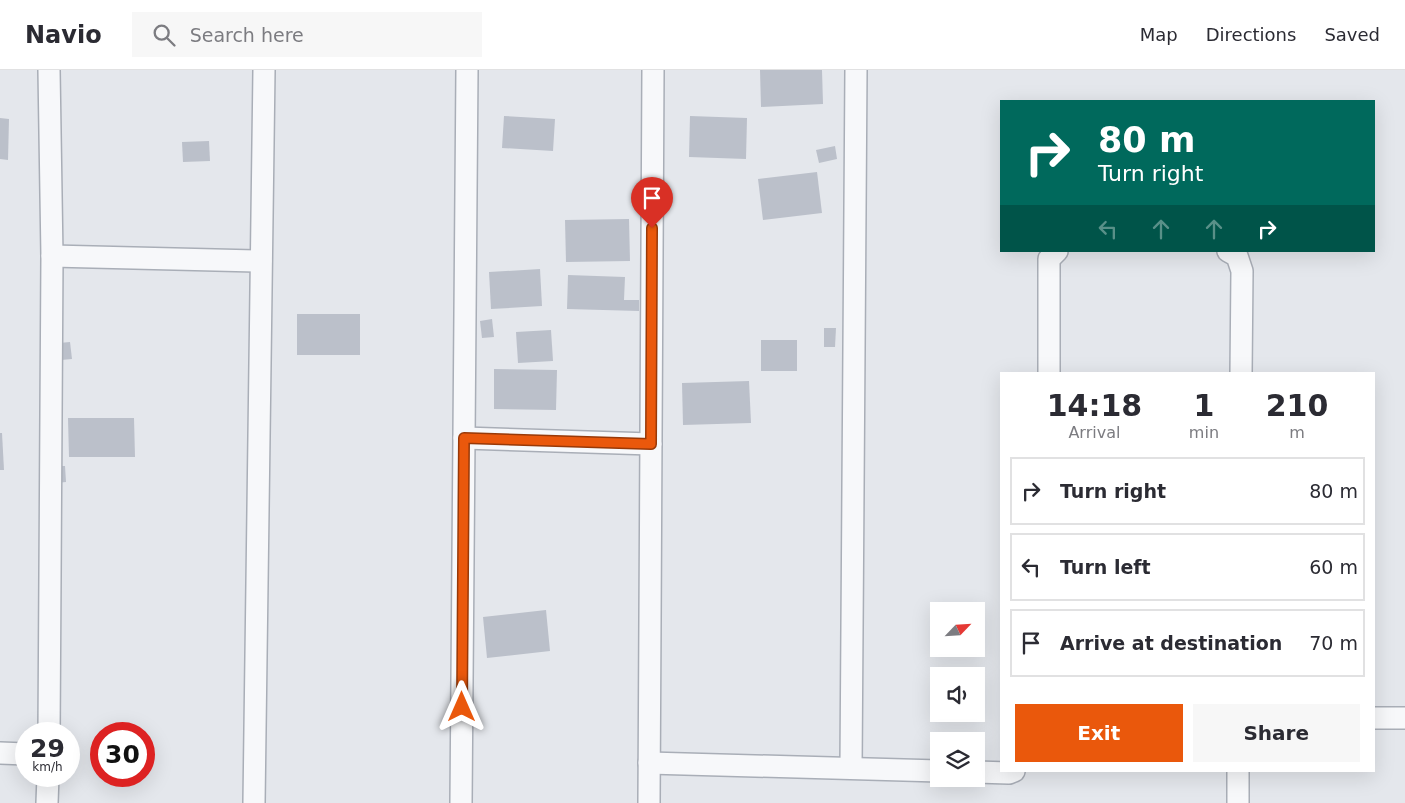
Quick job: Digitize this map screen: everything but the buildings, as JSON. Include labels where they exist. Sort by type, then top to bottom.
[{"type":"street","points":[[49,70],[52,256],[49,722]]},
{"type":"street","points":[[254,803],[264,70]]},
{"type":"street","points":[[461,803],[467,70]]},
{"type":"street","points":[[649,803],[653,70]]},
{"type":"street","points":[[851,768],[856,70]]},
{"type":"street","points":[[1049,372],[1049,259],[1056,252]]},
{"type":"street","points":[[1230,252],[1236,256],[1242,271],[1241,372]]},
{"type":"street","points":[[52,256],[261,261]]},
{"type":"street","points":[[464,438],[651,444]]},
{"type":"street","points":[[1375,718],[1405,718]]},
{"type":"street","points":[[0,753],[15,754]]},
{"type":"street","points":[[649,763],[930,771]]},
{"type":"street","points":[[985,772],[1012,772]]},
{"type":"street","points":[[1238,772],[1238,803]]},
{"type":"street","points":[[47,803],[48,787]]},
{"type":"route","points":[[462,707],[464,438],[651,444],[652,228]]}]
